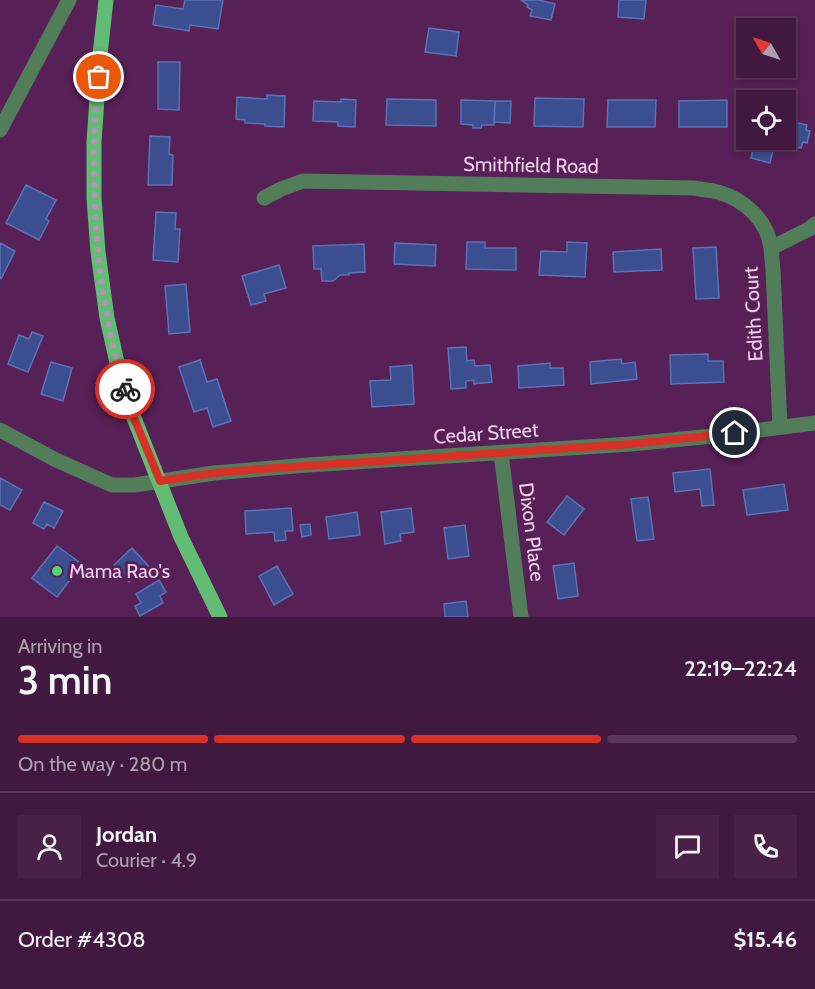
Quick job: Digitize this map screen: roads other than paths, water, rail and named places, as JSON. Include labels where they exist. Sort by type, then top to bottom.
[{"type":"main road","points":[[106,0],[94,142],[94,198],[98,252],[107,318],[118,368],[132,413],[181,537],[220,617]]},
{"type":"street","points":[[0,130],[69,0]]},
{"type":"street","name":"Smithfield Road","points":[[264,198],[303,181],[695,188],[717,192],[743,204],[765,228],[770,238],[771,248]]},
{"type":"street","name":"Edith Court","points":[[780,427],[771,248],[815,224]]},
{"type":"street","name":"Cedar Street","points":[[0,430],[56,460],[112,485],[135,485],[214,473],[713,436],[815,423]]},
{"type":"street","name":"Dixon Place","points":[[501,453],[521,617]]},
{"type":"place","name":"Mama Rao's","points":[[57,571]]}]
